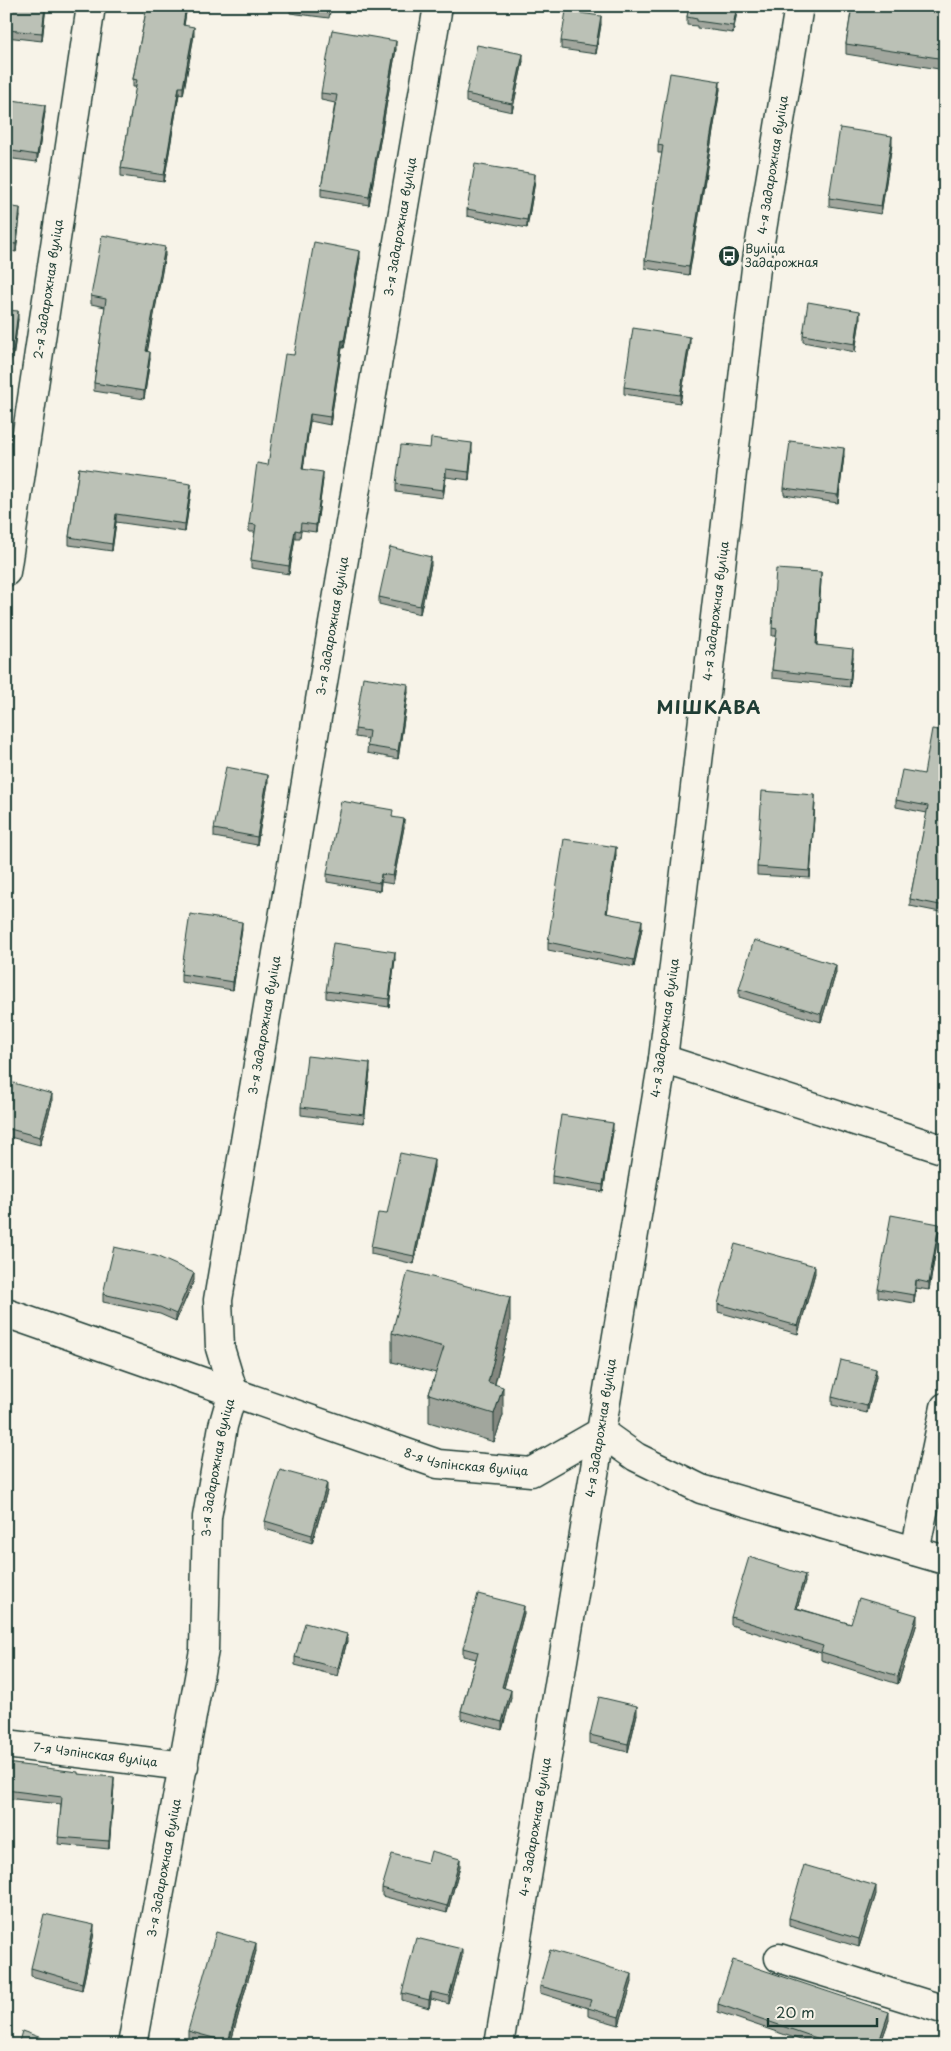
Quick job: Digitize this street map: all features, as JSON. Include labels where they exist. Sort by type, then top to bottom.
[{"type":"street","name":"2-я Задарожная вуліца","points":[[6,572],[91,6]]},
{"type":"street","name":"3-я Задарожная вуліца","points":[[132,2045],[204,1650],[207,1517],[223,1426],[233,1391],[220,1348],[218,1300],[438,6]]},
{"type":"street","name":"4-я Задарожная вуліца","points":[[499,2045],[663,1059],[757,260],[799,6]]},
{"type":"street","points":[[663,1059],[945,1150]]},
{"type":"street","name":"8-я Чэпінская вуліца","points":[[6,1313],[438,1464],[531,1472],[600,1432]]},
{"type":"street","points":[[915,1551],[945,1407]]},
{"type":"street","points":[[600,1432],[636,1457],[701,1489],[945,1560]]},
{"type":"street","name":"7-я Чэпінская вуліца","points":[[6,1744],[184,1766]]},
{"type":"street","points":[[780,1958],[945,2010]]},
{"type":"building","points":[[6,6],[45,6],[42,33],[6,30]]},
{"type":"building","points":[[147,6],[186,6],[183,25],[194,27],[183,87],[179,87],[164,175],[121,168],[137,80],[133,79]]},
{"type":"building","points":[[300,6],[330,6],[329,11]]},
{"type":"building","points":[[689,6],[737,6],[733,26],[697,21],[697,19],[687,17]]},
{"type":"building","points":[[852,6],[917,6],[945,11],[945,59],[846,44]]},
{"type":"building","points":[[566,11],[601,16],[596,46],[561,41]]},
{"type":"building","points":[[332,30],[396,41],[369,197],[321,189],[337,95],[321,93]]},
{"type":"building","points":[[477,45],[523,54],[512,104],[466,94]]},
{"type":"building","points":[[670,73],[720,81],[689,267],[645,260],[663,146],[658,145]]},
{"type":"building","points":[[6,99],[45,105],[37,155],[6,150]]},
{"type":"building","points":[[840,128],[892,136],[881,206],[829,198]]},
{"type":"building","points":[[475,164],[535,174],[527,220],[467,209]]},
{"type":"building","points":[[6,206],[20,208],[16,244],[6,243]]},
{"type":"building","points":[[102,235],[165,247],[146,351],[150,352],[144,391],[94,383],[106,299],[91,296]]},
{"type":"building","points":[[314,242],[360,251],[344,341],[342,340],[330,417],[310,414],[302,469],[323,472],[316,525],[301,523],[300,531],[295,530],[289,566],[251,560],[256,525],[249,524],[257,463],[268,465],[285,354],[294,355]]},
{"type":"building","points":[[808,302],[860,311],[855,344],[803,335]]},
{"type":"building","points":[[6,310],[18,311],[13,351],[6,351]]},
{"type":"building","points":[[633,328],[690,337],[680,395],[624,387]]},
{"type":"building","points":[[431,438],[472,443],[469,472],[446,469],[443,490],[396,484],[401,445],[430,448]]},
{"type":"building","points":[[790,441],[844,448],[838,495],[784,488]]},
{"type":"building","points":[[79,468],[191,484],[185,524],[116,514],[112,544],[69,537]]},
{"type":"building","points":[[390,547],[431,557],[420,606],[379,597]]},
{"type":"building","points":[[776,569],[821,572],[816,645],[853,649],[850,679],[772,670],[777,629],[772,628]]},
{"type":"building","points":[[363,677],[408,684],[398,751],[367,746],[369,731],[355,729]]},
{"type":"building","points":[[932,729],[945,731],[945,906],[910,899],[928,806],[896,800],[902,770],[924,774]]},
{"type":"building","points":[[226,767],[268,775],[257,837],[214,829]]},
{"type":"building","points":[[762,791],[815,795],[810,871],[757,867]]},
{"type":"building","points":[[341,801],[393,810],[392,817],[404,819],[393,876],[381,874],[380,883],[327,874]]},
{"type":"building","points":[[564,839],[616,847],[606,913],[642,920],[634,960],[548,942]]},
{"type":"building","points":[[190,914],[242,922],[233,982],[181,974]]},
{"type":"building","points":[[754,940],[836,965],[821,1014],[739,989]]},
{"type":"building","points":[[333,943],[395,952],[389,999],[326,991]]},
{"type":"building","points":[[307,1056],[370,1063],[364,1115],[301,1107]]},
{"type":"building","points":[[10,1082],[52,1094],[40,1137],[6,1128],[6,1095]]},
{"type":"building","points":[[561,1115],[613,1123],[603,1185],[552,1176]]},
{"type":"building","points":[[400,1153],[434,1160],[414,1256],[371,1247],[378,1213],[387,1214]]},
{"type":"building","points":[[891,1215],[939,1224],[929,1283],[916,1280],[914,1295],[878,1289]]},
{"type":"building","points":[[735,1244],[815,1266],[798,1326],[718,1304]]},
{"type":"building","points":[[114,1247],[156,1256],[194,1273],[176,1314],[160,1307],[103,1294]]},
{"type":"building","points":[[408,1271],[510,1297],[488,1382],[503,1387],[494,1414],[429,1394],[444,1347],[392,1333]]},
{"type":"building","points":[[841,1360],[876,1369],[867,1406],[832,1397]]},
{"type":"building","points":[[280,1470],[327,1483],[312,1535],[265,1521]]},
{"type":"building","points":[[749,1557],[805,1575],[795,1608],[851,1624],[859,1598],[917,1615],[898,1676],[821,1652],[823,1646],[731,1617]]},
{"type":"building","points":[[478,1594],[524,1606],[502,1687],[511,1690],[502,1722],[461,1711],[478,1652],[463,1648]]},
{"type":"building","points":[[305,1623],[347,1634],[338,1668],[295,1657]]},
{"type":"building","points":[[599,1697],[637,1706],[628,1744],[590,1735]]},
{"type":"building","points":[[6,1763],[78,1772],[78,1774],[114,1777],[109,1841],[58,1837],[62,1797],[6,1790]]},
{"type":"building","points":[[431,1851],[460,1859],[447,1906],[382,1888],[392,1854],[428,1863]]},
{"type":"building","points":[[804,1865],[876,1886],[859,1939],[789,1918]]},
{"type":"building","points":[[44,1914],[94,1925],[82,1983],[31,1968]]},
{"type":"building","points":[[216,1932],[256,1943],[228,2042],[188,2031]]},
{"type":"building","points":[[416,1938],[462,1949],[449,1996],[431,1992],[429,2000],[402,1993]]},
{"type":"building","points":[[550,1950],[632,1974],[619,2017],[588,2008],[591,2000],[540,1986]]},
{"type":"building","points":[[733,1960],[889,2012],[878,2045],[837,2045],[718,2004]]},
{"type":"building","points":[[942,2030],[945,2031],[945,2045],[937,2045]]},
{"type":"building","points":[[22,2031],[61,2045],[18,2045]]},
{"type":"place","name":"Вуліца Задарожная","points":[[729,256]]},
{"type":"district","name":"МІШКАВА","points":[[709,708]]}]
